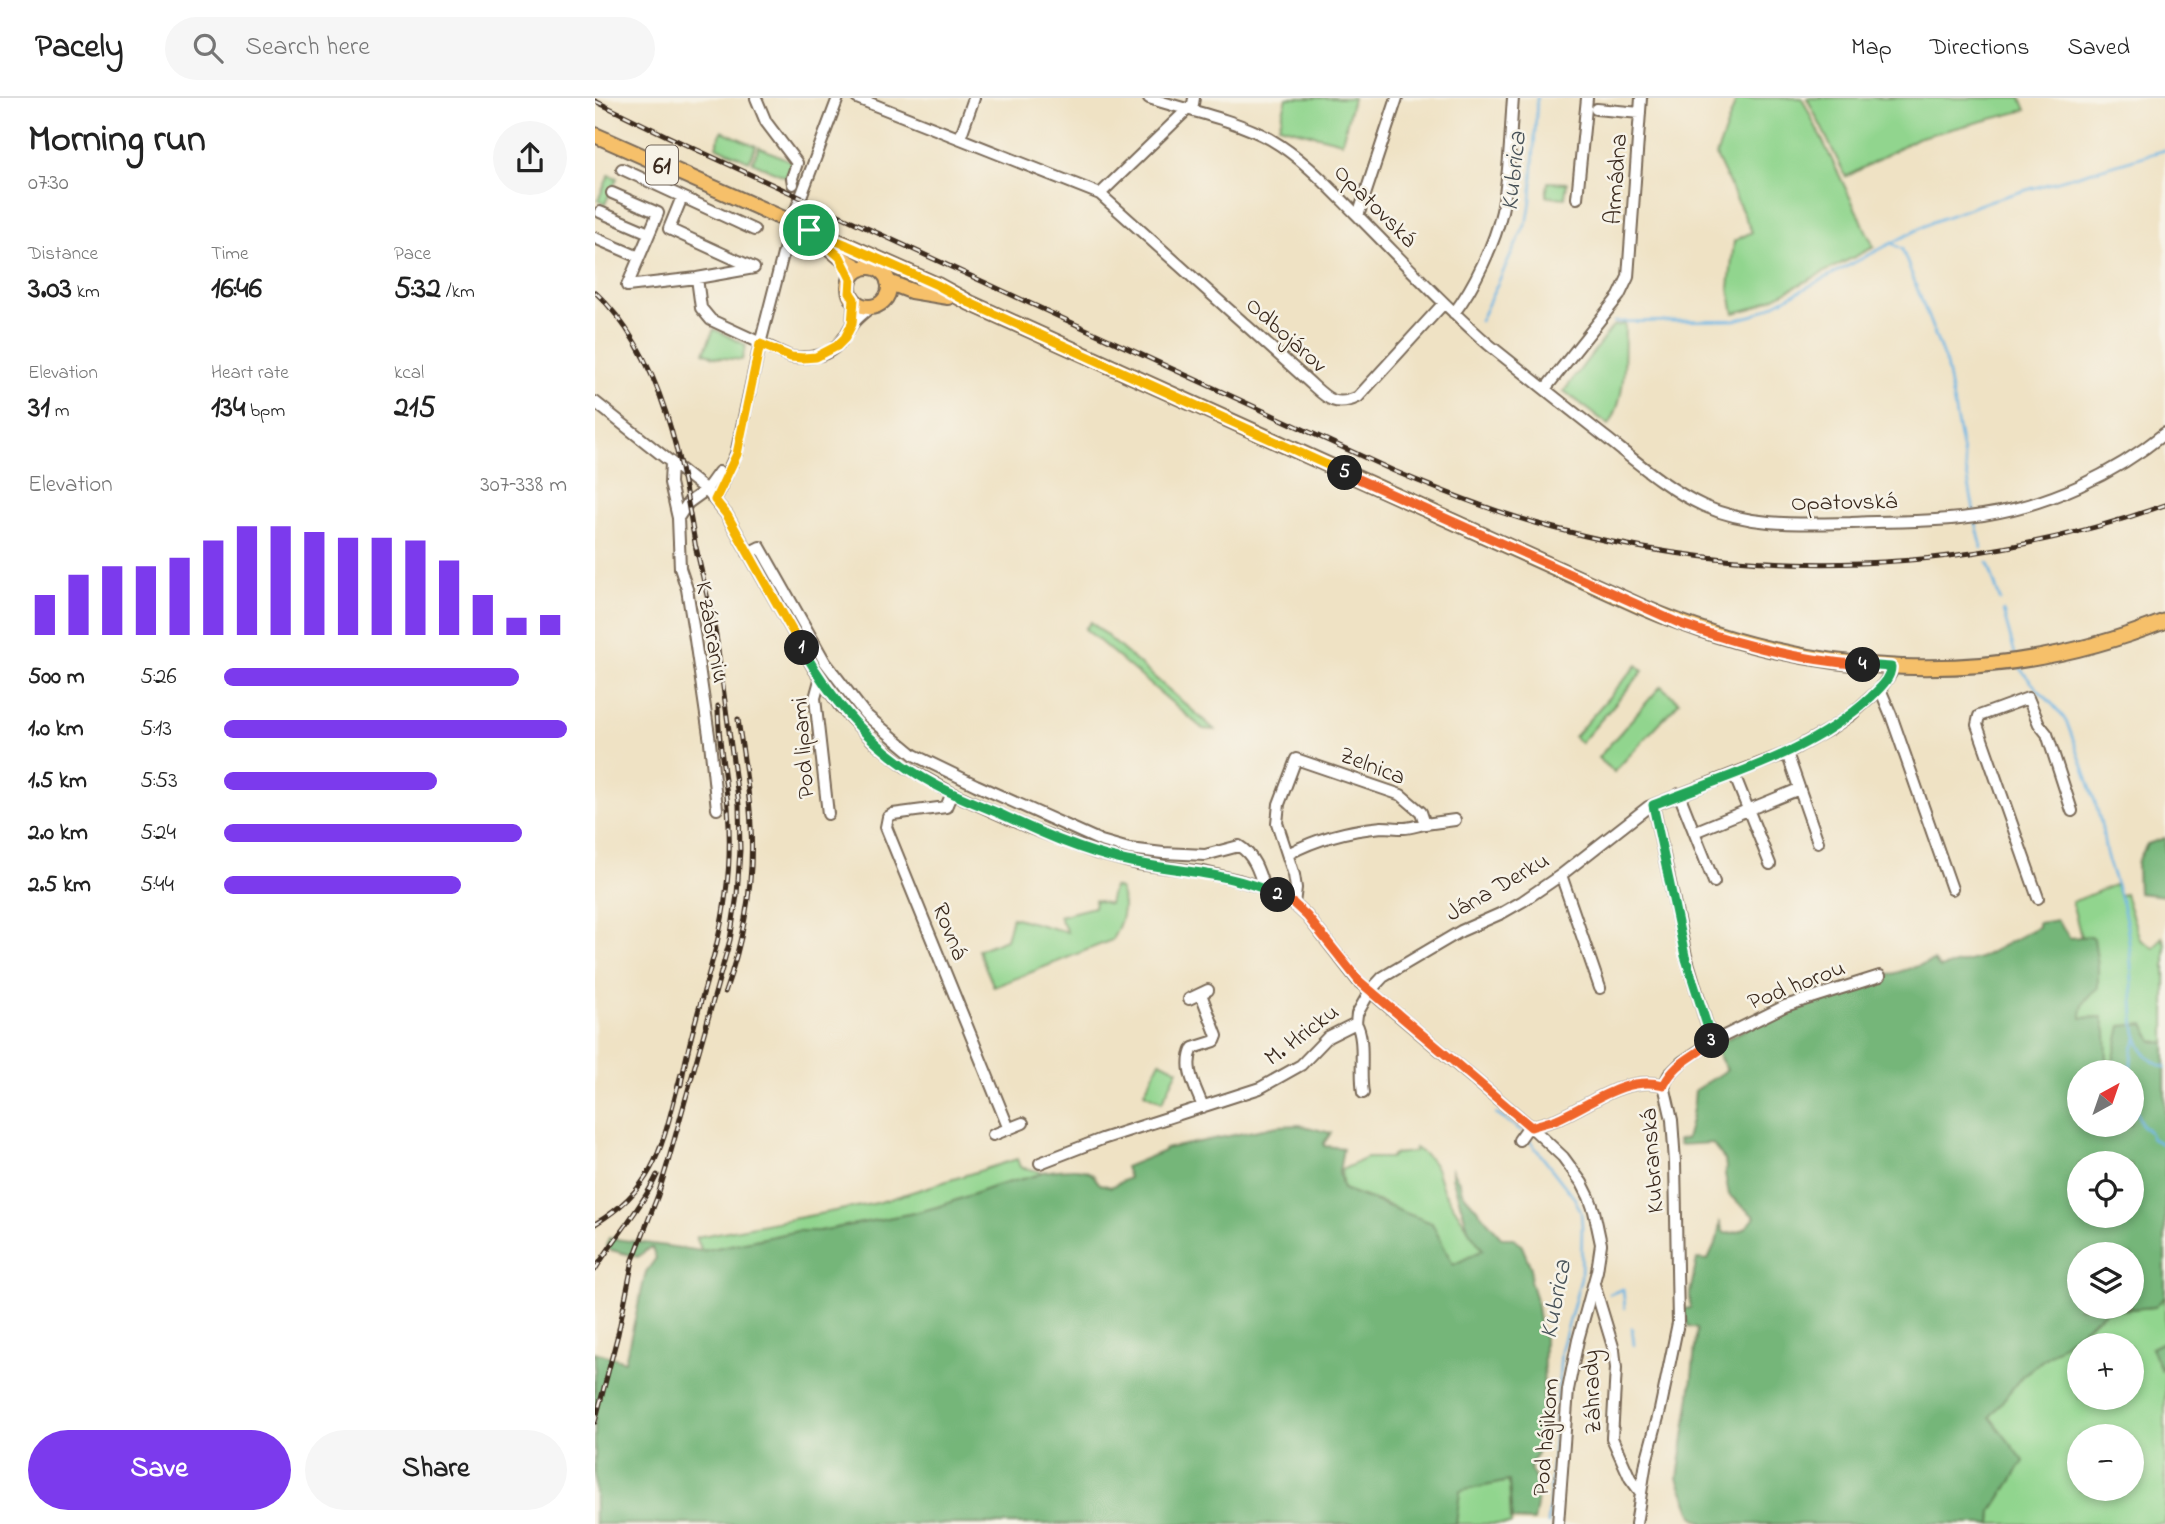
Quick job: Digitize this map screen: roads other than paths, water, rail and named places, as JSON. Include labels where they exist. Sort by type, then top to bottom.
[{"type":"main road","name":"61","points":[[595,135],[937,285],[970,303],[1681,624],[1729,640],[1789,655],[1841,663],[1891,667],[1958,667],[2019,660],[2093,645],[2165,621]]},
{"type":"main road","name":"61","points":[[804,228],[840,257],[856,274],[866,267],[878,269],[883,272],[888,282],[911,291],[970,303]]},
{"type":"main road","points":[[856,274],[850,293],[862,305],[872,306]]},
{"type":"main road","points":[[886,297],[888,282]]},
{"type":"main road","name":"61","points":[[872,306],[886,297],[911,291]]},
{"type":"street","points":[[756,98],[765,122],[796,163],[793,184]]},
{"type":"street","points":[[715,500],[737,454],[760,344],[790,223],[838,98]]},
{"type":"street","points":[[857,98],[1100,194],[1193,104],[1194,98]]},
{"type":"street","points":[[960,138],[974,98]]},
{"type":"street","name":"Opatovská","points":[[1149,98],[1244,128],[1289,152],[1309,168],[1477,334],[1676,492],[1717,511],[1772,523],[1941,520],[1983,515],[2066,492],[2123,463],[2165,433]]},
{"type":"street","points":[[1358,216],[1397,98]]},
{"type":"street","points":[[1454,313],[1484,257],[1502,212],[1513,98]]},
{"type":"street","name":"Armádna","points":[[1577,198],[1587,98]]},
{"type":"street","name":"Armádna","points":[[1545,389],[1619,296],[1628,276],[1641,98]]},
{"type":"street","points":[[1596,109],[1640,113]]},
{"type":"street","points":[[622,169],[754,230]]},
{"type":"street","points":[[612,193],[658,213],[624,289],[754,268],[669,229],[682,197]]},
{"type":"street","name":"Odbojárov","points":[[1100,194],[1333,402],[1349,402],[1358,397],[1444,303]]},
{"type":"street","points":[[600,212],[649,233]]},
{"type":"street","points":[[595,238],[639,257]]},
{"type":"street","points":[[716,275],[729,256]]},
{"type":"street","points":[[697,278],[698,300],[706,316],[719,325],[791,357],[816,357],[837,346],[845,338],[852,324],[872,306]]},
{"type":"street","points":[[852,324],[854,299]]},
{"type":"street","points":[[595,402],[715,500],[727,515],[821,680],[855,724],[906,767],[952,793],[1030,828],[1096,853],[1138,864],[1204,872],[1248,882],[1294,904],[1307,916],[1351,974],[1525,1131]]},
{"type":"street","points":[[678,518],[688,502],[706,490],[737,454]]},
{"type":"street","name":"K zábraniu","points":[[671,463],[670,483],[678,518],[680,568],[687,589],[693,626],[717,809]]},
{"type":"street","points":[[685,473],[702,478],[719,472]]},
{"type":"street","points":[[748,553],[759,547],[825,662],[865,714],[914,755],[1101,841],[1129,849],[1205,855],[1234,845],[1243,848],[1255,863],[1264,888]]},
{"type":"street","points":[[779,608],[791,602]]},
{"type":"street","points":[[814,669],[825,662]]},
{"type":"street","name":"Jána Derku","points":[[1370,991],[1383,977],[1461,931],[1502,913],[1561,875],[1653,805],[1787,753],[1819,736],[1851,715],[1880,689],[1891,673],[1891,667]]},
{"type":"street","name":"Pod lipami","points":[[821,680],[815,698],[828,814]]},
{"type":"street","points":[[1880,689],[1952,889]]},
{"type":"street","points":[[2038,898],[2012,816],[1977,725],[1977,719],[1982,714],[2028,698],[2046,734],[2072,811]]},
{"type":"street","points":[[855,724],[865,714]]},
{"type":"street","points":[[1787,753],[1818,842]]},
{"type":"street","points":[[906,767],[914,755]]},
{"type":"street","name":"Zelnica","points":[[1294,904],[1296,888],[1289,854],[1277,823],[1279,804],[1296,759],[1401,795],[1421,812],[1425,824]]},
{"type":"street","points":[[1734,774],[1770,864]]},
{"type":"street","points":[[969,800],[976,785]]},
{"type":"street","points":[[1695,832],[1799,789]]},
{"type":"street","name":"Rovná","points":[[952,793],[946,807],[893,814],[888,817],[885,827],[1009,1129]]},
{"type":"street","points":[[1679,794],[1714,882]]},
{"type":"street","points":[[1653,805],[1685,956],[1712,1042]]},
{"type":"street","points":[[1030,828],[1036,812]]},
{"type":"street","points":[[1289,854],[1311,842],[1364,829],[1405,828],[1455,820]]},
{"type":"street","points":[[1096,853],[1101,841]]},
{"type":"street","points":[[1161,867],[1163,853]]},
{"type":"street","points":[[1204,872],[1205,855]]},
{"type":"street","points":[[1561,875],[1600,988]]},
{"type":"street","name":"Pod horou","points":[[1664,1085],[1669,1075],[1682,1062],[1712,1042],[1785,1006],[1880,976]]},
{"type":"street","name":"M. Hricku","points":[[1039,1163],[1102,1139],[1245,1094],[1276,1081],[1301,1065],[1328,1037],[1356,1023],[1357,1014],[1370,991]]},
{"type":"street","points":[[1189,999],[1205,992],[1217,1036],[1215,1041],[1193,1048],[1190,1054],[1188,1066],[1203,1107]]},
{"type":"street","points":[[1356,1023],[1361,1045],[1363,1093]]},
{"type":"street","name":"Kubranská","points":[[1525,1131],[1632,1084],[1652,1082],[1664,1085],[1672,1120],[1675,1162],[1678,1323],[1673,1356],[1646,1462],[1639,1521]]},
{"type":"street","points":[[993,1135],[1023,1123]]},
{"type":"street","name":"Pod hájikom","points":[[1525,1131],[1571,1166],[1594,1211],[1601,1244],[1568,1390],[1558,1524]]},
{"type":"street","name":"Záhrady","points":[[1594,1284],[1614,1350],[1616,1368],[1612,1438],[1629,1478],[1641,1493]]},
{"type":"waterway","name":"Kubrica","points":[[1480,321],[1528,219],[1537,98]]},
{"type":"waterway","points":[[1614,322],[1735,320],[1754,315],[1932,222],[1992,200],[2165,150]]},
{"type":"waterway","points":[[1893,244],[1902,249],[1946,364],[1974,511]]},
{"type":"waterway","points":[[1976,523],[1982,548]]},
{"type":"waterway","points":[[1988,563],[2000,600]]},
{"type":"waterway","points":[[2003,611],[2015,654]]},
{"type":"waterway","points":[[2020,667],[2067,723],[2098,811],[2107,856],[2125,916],[2136,1033],[2148,1057],[2165,1067]]},
{"type":"waterway","points":[[2131,1060],[2137,1039]]},
{"type":"waterway","name":"Kubrica","points":[[1496,1114],[1522,1131]]},
{"type":"waterway","points":[[2144,1127],[2152,1139],[2165,1145]]},
{"type":"waterway","name":"Kubrica","points":[[1526,1136],[1575,1199],[1581,1212],[1582,1226],[1581,1278],[1561,1351],[1548,1524]]},
{"type":"waterway","points":[[1610,1294],[1623,1289],[1625,1308]]},
{"type":"waterway","points":[[1632,1328],[1634,1345]]},
{"type":"railway","points":[[595,101],[1394,471],[1473,502],[1554,528],[1630,545],[1706,557],[1784,563],[1861,563],[1938,557],[2015,546],[2091,528],[2165,505]]},
{"type":"railway","points":[[595,292],[619,318],[638,347],[654,380],[676,449],[697,555]]},
{"type":"railway","points":[[595,1422],[618,1334],[633,1260],[668,1162],[730,940],[737,895],[739,805],[716,635],[696,547]]},
{"type":"railway","points":[[681,1085],[691,1036],[717,941],[727,881],[729,818],[718,706]]},
{"type":"railway","points":[[725,992],[742,931],[751,869],[749,800],[738,719]]},
{"type":"railway","points":[[595,1224],[633,1194],[646,1177],[663,1140],[681,1074]]},
{"type":"railway","points":[[595,1270],[657,1175]]}]
